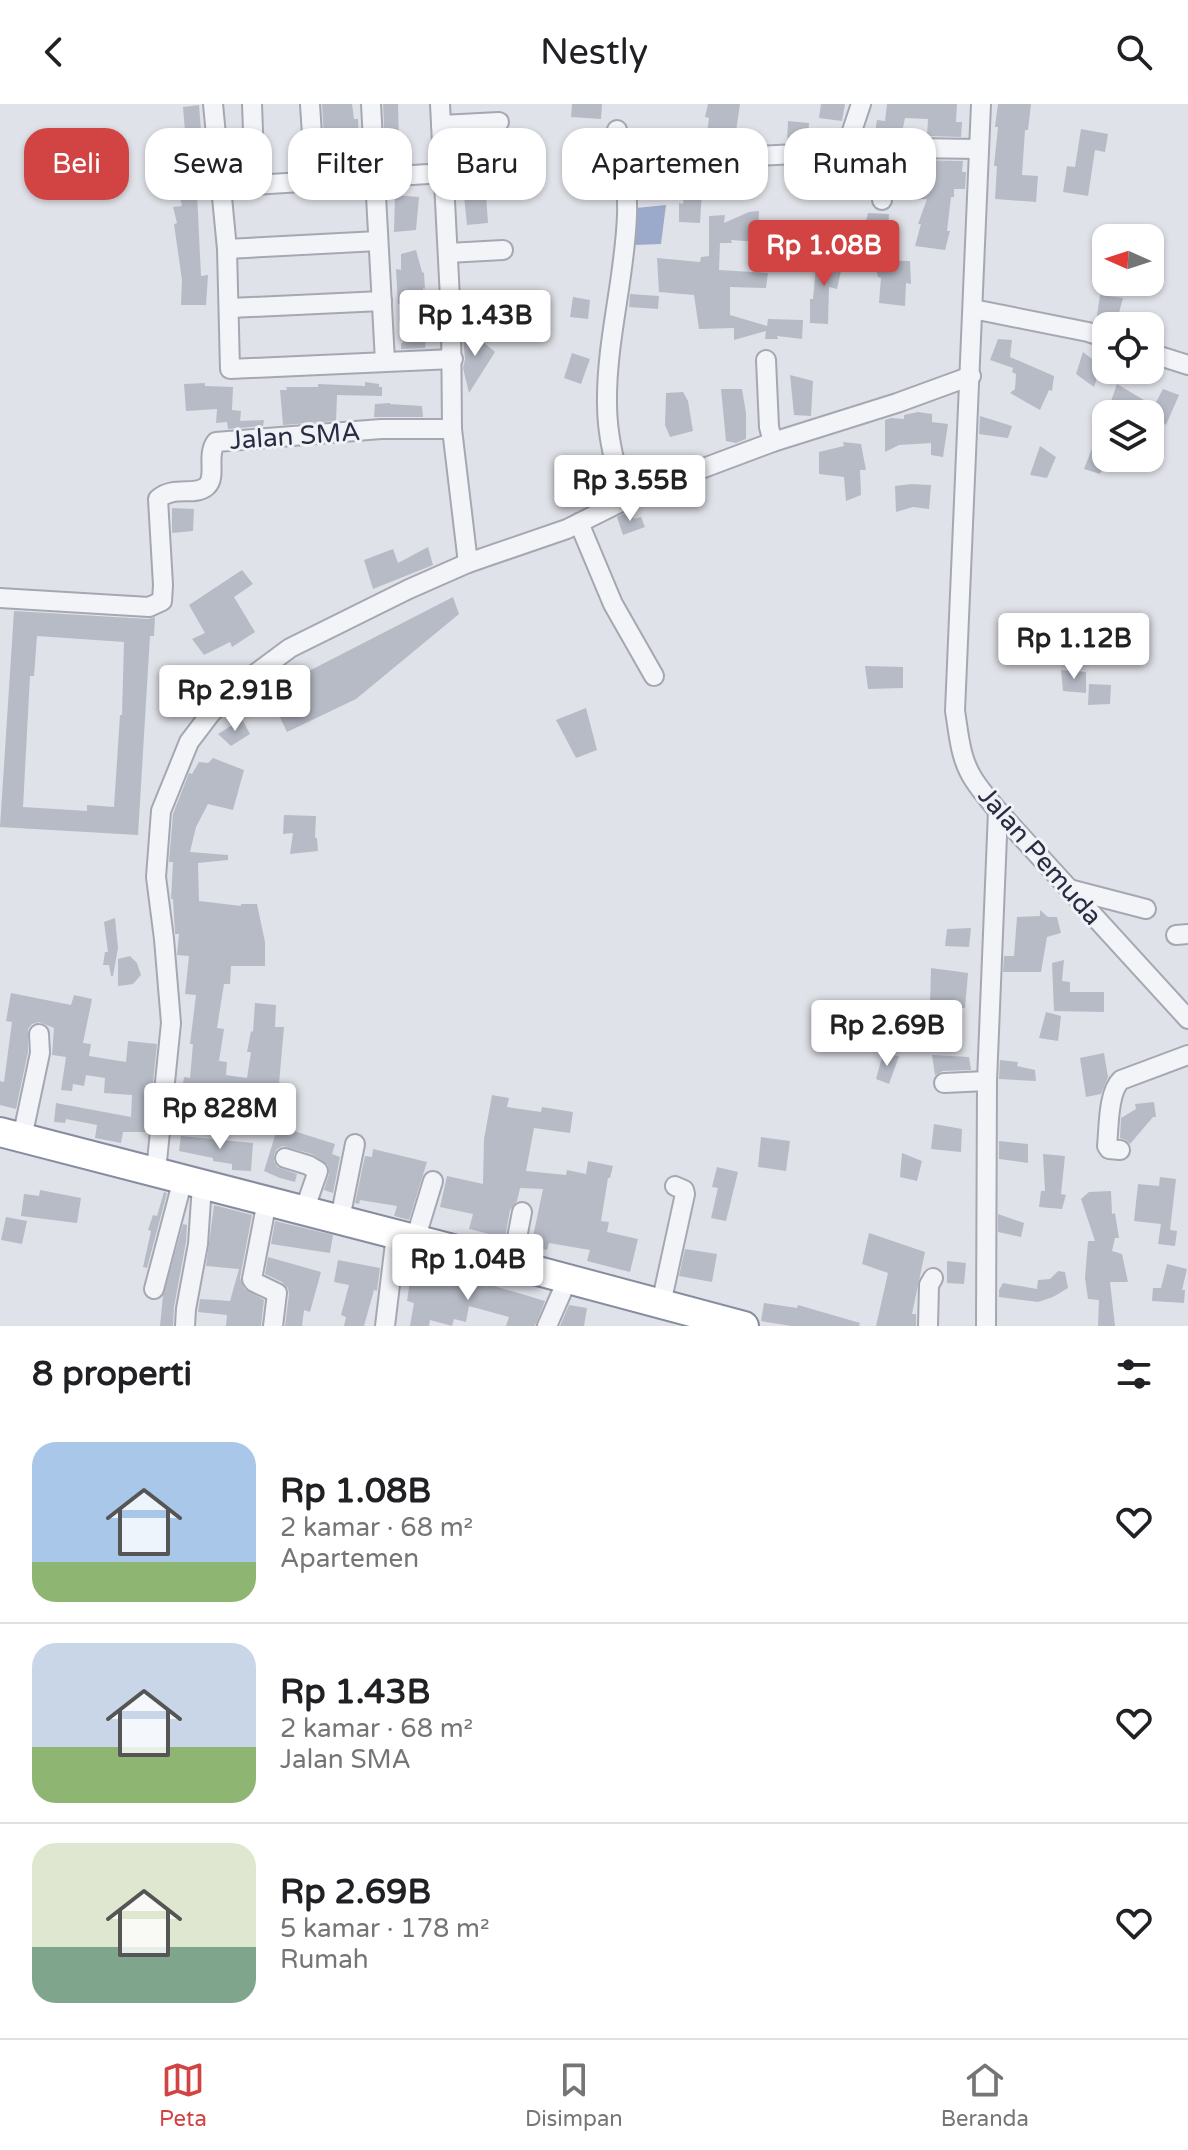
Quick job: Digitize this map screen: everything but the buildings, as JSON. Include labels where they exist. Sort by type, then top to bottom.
[{"type":"highway","points":[[11,1135],[744,1326]]},
{"type":"street","points":[[213,104],[216,128]]},
{"type":"street","points":[[252,104],[253,128]]},
{"type":"street","points":[[310,104],[312,128]]},
{"type":"street","points":[[371,104],[372,128]]},
{"type":"street","points":[[440,104],[441,128]]},
{"type":"street","points":[[853,128],[861,104]]},
{"type":"street","name":"Jalan Pemuda","points":[[981,104],[955,711],[960,748],[974,780],[998,811],[1188,1019]]},
{"type":"street","points":[[441,125],[499,122]]},
{"type":"street","points":[[936,148],[979,149]]},
{"type":"street","points":[[223,200],[230,308],[230,369],[453,359]]},
{"type":"street","points":[[376,200],[385,361]]},
{"type":"street","points":[[446,200],[453,359],[452,429],[468,563]]},
{"type":"street","points":[[625,500],[611,451],[607,403],[628,214],[627,200]]},
{"type":"street","points":[[227,249],[378,241]]},
{"type":"street","points":[[448,253],[503,250]]},
{"type":"street","points":[[230,308],[382,301]]},
{"type":"street","points":[[973,309],[1092,333]]},
{"type":"street","points":[[451,318],[507,318]]},
{"type":"street","points":[[1164,357],[1188,365]]},
{"type":"street","points":[[766,360],[769,427],[773,442]]},
{"type":"street","points":[[156,1171],[171,1023],[156,877],[161,811],[189,742],[211,713],[239,686],[290,648],[409,589],[468,563],[579,523],[645,490],[773,442],[971,376]]},
{"type":"street","name":"Jalan SMA","points":[[0,598],[149,607],[162,601],[158,499],[168,492],[206,487],[211,480],[211,451],[216,442],[381,429],[452,429]]},
{"type":"street","points":[[579,523],[613,604],[654,676]]},
{"type":"street","points":[[986,1326],[987,1081],[998,811]]},
{"type":"street","points":[[1069,889],[1146,909]]},
{"type":"street","points":[[11,1135],[40,1053],[39,1034]]},
{"type":"street","points":[[1120,1150],[1107,1146],[1112,1097],[1117,1084],[1188,1055]]},
{"type":"street","points":[[944,1083],[987,1081]]},
{"type":"street","points":[[340,1219],[355,1144]]},
{"type":"street","points":[[285,1158],[318,1171],[304,1211]]},
{"type":"street","points":[[385,1326],[406,1238],[433,1181]]},
{"type":"street","points":[[154,1289],[193,1182]]},
{"type":"street","points":[[185,1326],[198,1244],[193,1182]]},
{"type":"street","points":[[661,1304],[685,1192],[675,1186]]},
{"type":"street","points":[[267,1201],[252,1279],[277,1293],[273,1326]]},
{"type":"street","points":[[512,1264],[522,1212]]},
{"type":"street","points":[[547,1326],[568,1278]]},
{"type":"street","points":[[928,1326],[929,1285],[933,1278]]},
{"type":"water","points":[[666,205],[661,244],[634,245],[636,208]]}]
